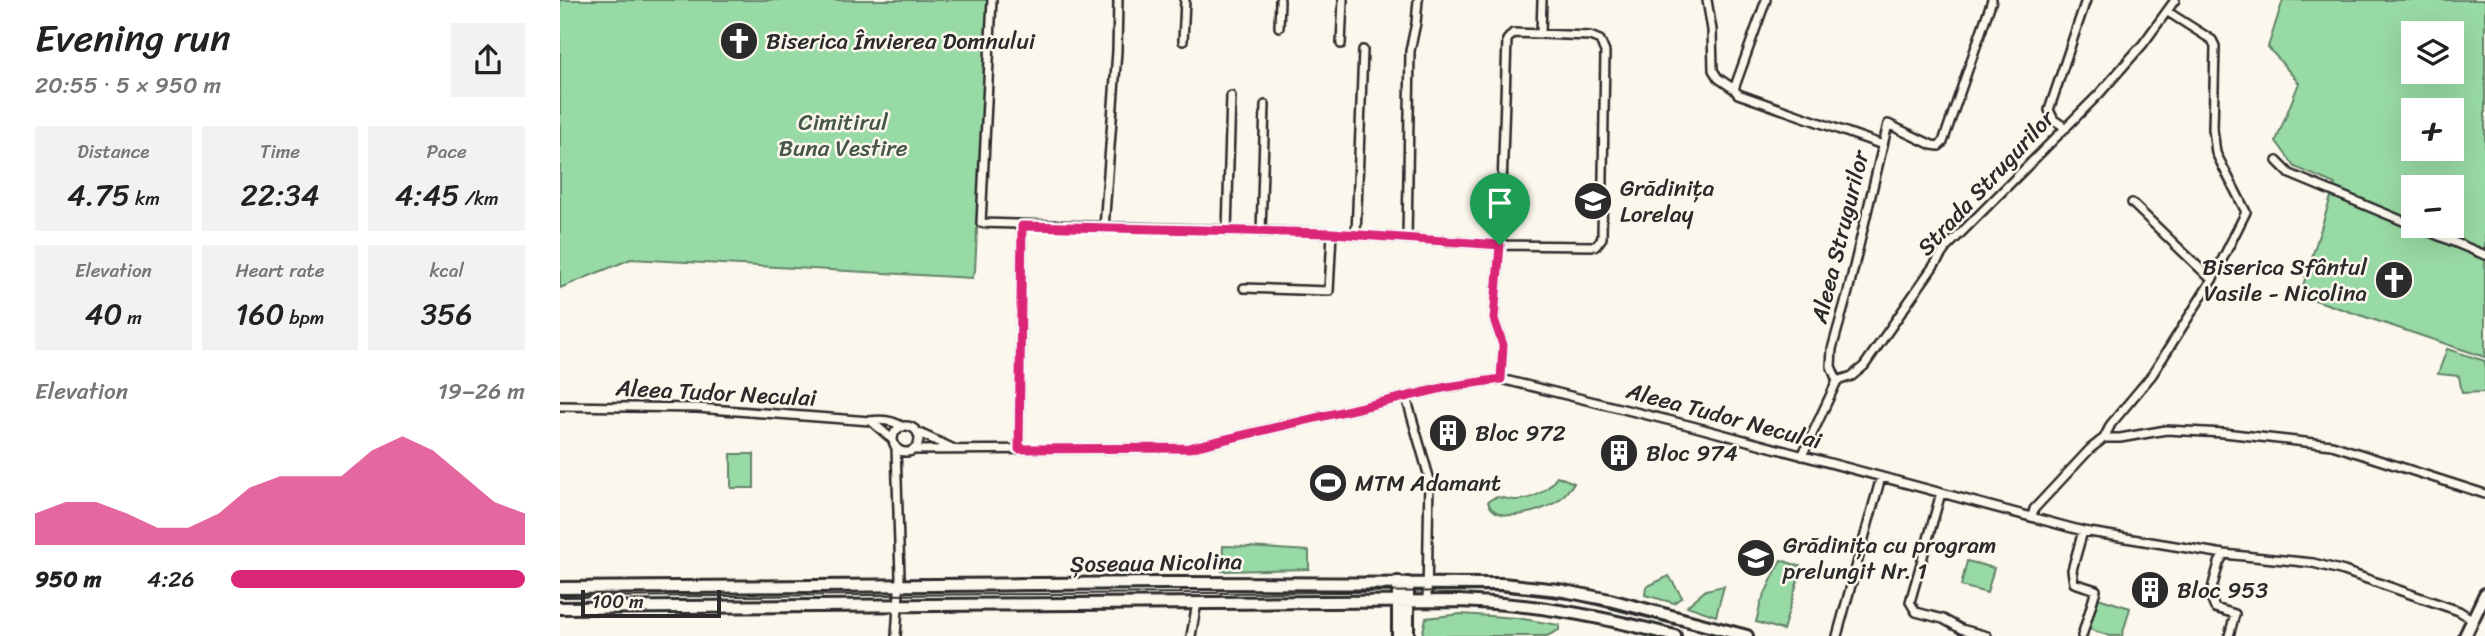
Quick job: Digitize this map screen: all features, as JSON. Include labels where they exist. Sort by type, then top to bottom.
[{"type":"main road","points":[[1398,636],[1403,583]]},
{"type":"main road","name":"Șoseaua Nicolina","points":[[560,588],[1502,584],[1559,590],[1622,603],[1747,636]]},
{"type":"main road","points":[[2465,636],[2485,594]]},
{"type":"main road","points":[[1403,602],[1408,636]]},
{"type":"main road","name":"Șoseaua Nicolina","points":[[560,608],[1503,603],[1610,619],[1675,636]]},
{"type":"street","points":[[992,0],[981,223],[1022,226],[1332,233],[1500,245],[1596,246],[1602,238],[1604,46],[1600,40],[1590,36],[1513,33],[1506,43],[1500,245],[1494,319],[1503,345],[1501,379]]},
{"type":"street","points":[[1104,228],[1117,51],[1118,0]]},
{"type":"street","points":[[1183,41],[1185,0]]},
{"type":"street","points":[[1279,27],[1280,0]]},
{"type":"street","points":[[1341,44],[1343,0]]},
{"type":"street","points":[[1407,239],[1410,51],[1418,0]]},
{"type":"street","points":[[1541,34],[1542,0]]},
{"type":"street","points":[[1707,0],[1712,30],[1713,70],[1718,78],[1734,89],[1766,0]]},
{"type":"street","points":[[1883,145],[1888,124],[1932,145],[1939,146],[1943,142],[1992,0]]},
{"type":"street","points":[[2066,128],[2054,120],[2049,110],[2085,0]]},
{"type":"street","name":"Strada Strugurilor","points":[[1837,381],[1853,376],[1864,366],[1946,248],[2066,128],[2143,44],[2175,0]]},
{"type":"street","points":[[2032,517],[2034,509],[2090,449],[2104,438],[2111,424],[2173,344],[2212,280],[2246,212],[2216,153],[2213,129],[2215,46],[2212,40],[2168,12]]},
{"type":"street","points":[[1356,235],[1363,50]]},
{"type":"street","name":"Aleea Strugurilor","points":[[1734,89],[1738,94],[1883,145],[1849,292],[1832,349],[1832,366],[1837,381]]},
{"type":"street","points":[[1227,231],[1231,96]]},
{"type":"street","points":[[1261,232],[1265,105]]},
{"type":"street","points":[[2277,161],[2290,174],[2485,255]]},
{"type":"street","points":[[2132,203],[2212,280]]},
{"type":"street","points":[[1019,449],[1022,226]]},
{"type":"street","points":[[1244,288],[1329,291],[1332,233]]},
{"type":"street","name":"Aleea Tudor Neculai","points":[[870,421],[895,444],[909,451],[1189,448],[1447,387],[1501,379],[2083,531],[2224,554],[2313,563],[2459,611],[2473,620]]},
{"type":"street","points":[[1802,456],[1837,381]]},
{"type":"street","points":[[1406,397],[1429,477],[1427,602]]},
{"type":"street","name":"Aleea Tudor Neculai","points":[[560,406],[697,408],[894,422],[911,427],[916,432],[955,449]]},
{"type":"street","points":[[896,636],[899,586],[895,444],[897,430],[904,427]]},
{"type":"street","points":[[2104,438],[2166,430],[2224,433],[2332,445],[2485,494]]},
{"type":"street","points":[[896,471],[918,442],[916,432]]},
{"type":"street","points":[[1837,636],[1881,477]]},
{"type":"street","points":[[1941,493],[1910,602],[1916,612],[1944,619],[1961,629],[1987,636]]},
{"type":"street","points":[[2082,636],[2096,590],[2074,583],[2072,570],[2083,531]]},
{"type":"street","points":[[2224,554],[2210,596],[2215,607],[2235,614],[2228,636]]},
{"type":"street","points":[[1191,636],[1197,603]]},
{"type":"green space","name":"Cimitirul Buna Vestire","points":[[560,0],[988,0],[975,271],[972,278],[631,259],[560,288]]},
{"type":"green space","points":[[2283,0],[2485,0],[2485,357],[2300,295],[2335,184],[2295,167],[2276,141],[2299,83],[2268,47]]},
{"type":"green space","points":[[2447,349],[2485,361],[2485,392],[2462,393],[2459,376],[2438,374]]},
{"type":"green space","points":[[731,454],[754,454],[754,488],[731,488]]},
{"type":"green space","points":[[1557,476],[1574,483],[1559,500],[1542,509],[1520,514],[1500,514],[1488,502],[1497,497],[1520,500],[1533,497],[1549,486]]},
{"type":"green space","points":[[1223,546],[1309,551],[1309,569],[1222,571]]},
{"type":"green space","points":[[1781,560],[1802,567],[1783,630],[1756,622],[1761,602]]},
{"type":"green space","points":[[1967,561],[1994,568],[1987,593],[1961,586]]},
{"type":"green space","points":[[1669,576],[1682,597],[1674,603],[1645,595],[1646,587]]},
{"type":"green space","points":[[1724,586],[1716,616],[1687,606],[1706,590]]},
{"type":"green space","points":[[2098,598],[2130,608],[2122,636],[2110,636],[2089,629]]},
{"type":"green space","points":[[1461,614],[1517,618],[1559,625],[1559,630],[1547,636],[1422,636],[1426,618]]},
{"type":"tram line","points":[[560,597],[1498,591],[1577,600],[1721,636]]},
{"type":"place","name":"Biserica Învierea Domnului","points":[[739,41]]},
{"type":"place","name":"Grădinița Lorelay","points":[[1593,201]]},
{"type":"place","name":"Biserica Sfântul Vasile - Nicolina","points":[[2394,280]]},
{"type":"place","name":"Bloc 972","points":[[1448,433]]},
{"type":"place","name":"Bloc 974","points":[[1619,453]]},
{"type":"place","name":"MTM Adamant","points":[[1328,483]]},
{"type":"place","name":"Grădinița cu program prelungit Nr. 1","points":[[1756,558]]},
{"type":"place","name":"Bloc 953","points":[[2150,590]]},
{"type":"route","points":[[1022,226],[1332,233],[1500,245],[1494,319],[1503,345],[1501,379],[1447,387],[1189,448],[1019,449],[1022,226]]}]
